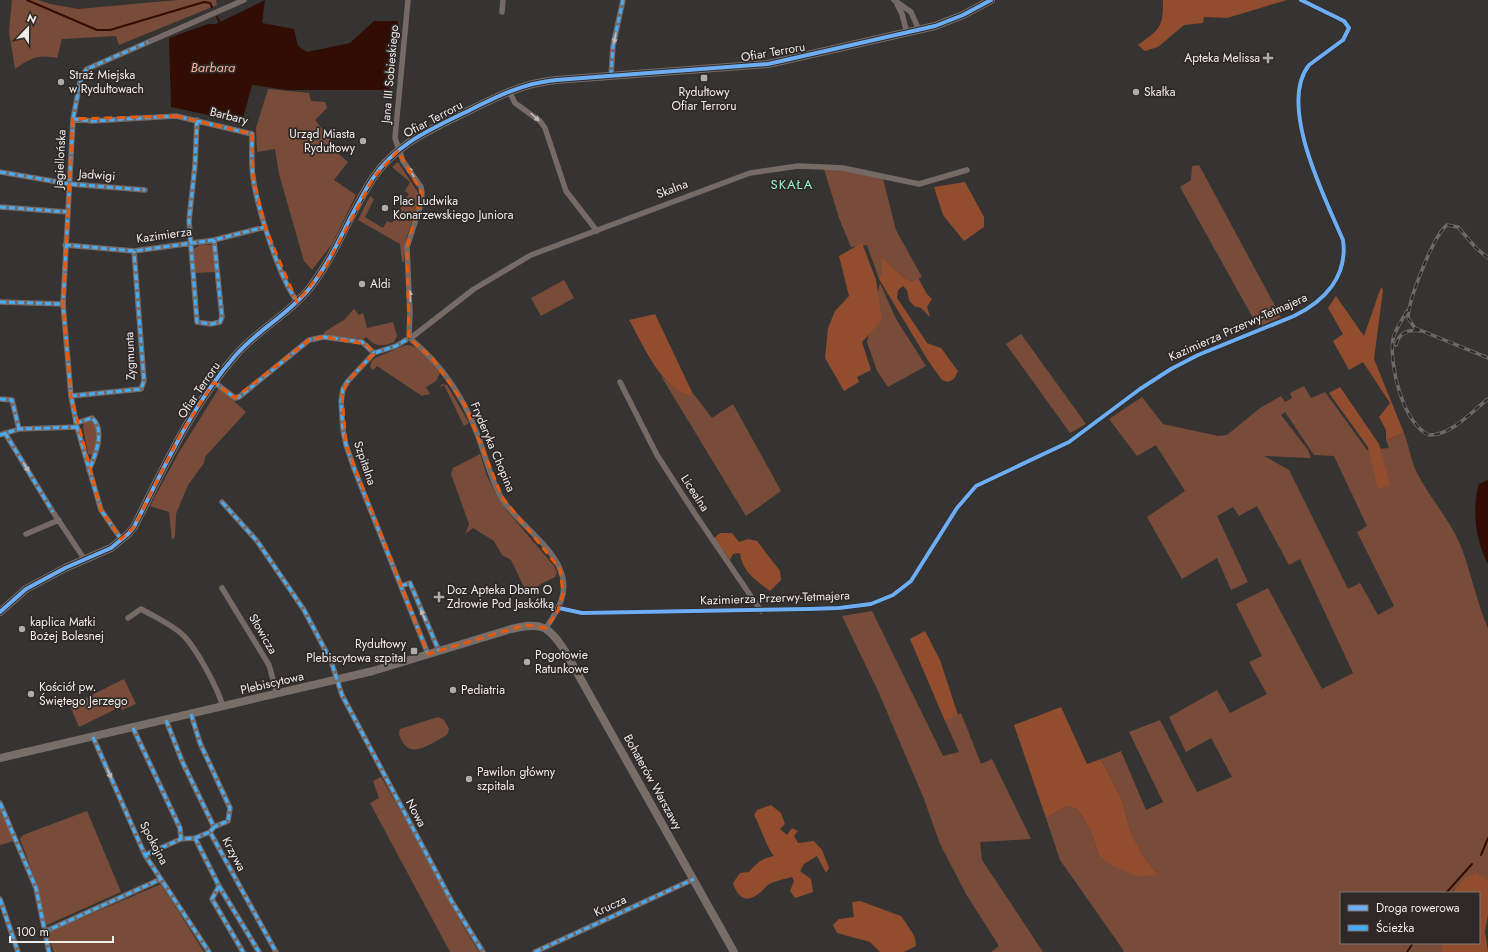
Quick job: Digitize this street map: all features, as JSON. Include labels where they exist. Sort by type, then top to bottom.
[{"type":"street","name":"Jagiellońska","points":[[121,540],[101,510],[77,425],[71,396],[62,304],[73,119],[81,77],[87,69],[244,0]]},
{"type":"street","name":"Jana III Sobieskiego","points":[[398,151],[396,142],[396,128],[408,0]]},
{"type":"street","points":[[502,12],[503,0]]},
{"type":"street","points":[[611,76],[613,46],[623,0]]},
{"type":"street","points":[[894,0],[910,12],[919,30]]},
{"type":"street","points":[[894,0],[902,14],[907,33]]},
{"type":"street","name":"Ofiar Terroru","points":[[0,612],[26,589],[65,568],[111,548],[134,527],[180,435],[214,382],[246,344],[297,301],[325,268],[374,177],[398,151],[414,138],[438,124],[509,91],[540,81],[768,64],[919,30],[955,19],[991,0]]},
{"type":"street","name":"Kazimierza Przerwy-Tetmajera","points":[[559,608],[582,613],[839,608],[871,604],[893,595],[911,581],[957,508],[976,486],[1069,442],[1140,389],[1171,369],[1308,310],[1322,299],[1332,287],[1340,271],[1344,257],[1344,248],[1343,240],[1306,150],[1301,128],[1301,87],[1307,68],[1343,40],[1349,31],[1348,25],[1339,18],[1301,0]]},
{"type":"street","points":[[509,91],[515,103],[540,121],[545,128],[566,191],[597,231]]},
{"type":"street","name":"Barbary","points":[[73,119],[116,120],[169,116],[197,120],[252,134],[253,177],[265,227],[290,290],[297,301]]},
{"type":"street","points":[[197,120],[195,165],[189,221],[190,242],[197,322],[211,324],[220,322],[222,317],[214,240]]},
{"type":"street","points":[[398,151],[421,187],[422,193],[421,204],[407,247],[410,338]]},
{"type":"street","name":"Skalna","points":[[410,338],[464,296],[502,270],[531,255],[597,231],[712,185],[750,173],[798,166],[843,168],[919,184],[967,170]]},
{"type":"street","name":"Jadwigi","points":[[0,172],[70,184],[145,190]]},
{"type":"street","points":[[0,207],[68,212]]},
{"type":"street","name":"Kazimierza","points":[[65,245],[134,251],[190,242],[214,240],[265,227]]},
{"type":"street","name":"Zygmunta","points":[[71,396],[141,389],[144,381],[134,251]]},
{"type":"street","points":[[0,302],[62,304]]},
{"type":"street","points":[[214,382],[231,396],[235,398],[239,397],[309,340],[319,337],[362,342],[374,353]]},
{"type":"street","name":"Szpitalna","points":[[410,338],[396,346],[374,353],[348,381],[343,389],[341,402],[343,430],[346,445],[428,654]]},
{"type":"street","name":"Fryderyka Chopina","points":[[410,338],[432,358],[465,406],[502,497],[553,558],[560,569],[563,580],[563,594],[559,608],[546,628]]},
{"type":"street","name":"Licealna","points":[[620,382],[658,455],[695,514],[761,610]]},
{"type":"street","points":[[0,399],[12,400],[19,429]]},
{"type":"street","points":[[85,560],[3,434],[19,429],[77,425],[92,418],[98,426],[98,443],[89,470]]},
{"type":"street","name":"Nowa","points":[[222,502],[257,541],[304,610],[325,648],[342,695],[399,805],[452,902],[483,952]]},
{"type":"street","points":[[26,534],[59,520]]},
{"type":"street","points":[[401,586],[410,583],[438,651]]},
{"type":"street","name":"Słowicza","points":[[222,588],[269,665],[277,694]]},
{"type":"street","points":[[128,618],[141,609],[181,634],[191,644],[220,696],[223,707]]},
{"type":"street","name":"Plebiscytowa","points":[[0,758],[373,671],[525,625],[538,625],[546,628]]},
{"type":"street","name":"Bohaterów Warszawy","points":[[546,628],[554,633],[565,651],[734,952]]},
{"type":"street","points":[[145,855],[182,839],[195,838],[228,821],[230,808],[200,743],[191,714]]},
{"type":"street","name":"Krzywa","points":[[166,720],[212,830],[276,952]]},
{"type":"street","points":[[133,728],[180,828],[182,839]]},
{"type":"street","name":"Spokojna","points":[[93,737],[145,855],[209,952]]},
{"type":"street","points":[[0,803],[36,888],[49,952]]},
{"type":"street","points":[[195,838],[219,886],[259,952]]},
{"type":"street","points":[[44,932],[161,879]]},
{"type":"street","name":"Krucza","points":[[535,952],[694,879]]},
{"type":"street","points":[[219,886],[212,900],[243,952]]},
{"type":"street","points":[[0,899],[18,952]]},
{"type":"highlighted area","points":[[176,116],[252,134],[253,177],[265,227],[297,302],[325,268],[374,177],[398,151],[422,193],[407,247],[409,338],[432,358],[465,405],[502,497],[560,569],[563,593],[558,611],[546,628],[525,625],[428,654],[346,445],[342,395],[348,381],[374,353],[366,344],[324,337],[309,340],[235,398],[214,382],[180,435],[134,527],[121,539],[101,510],[71,396],[63,304],[73,119]]},
{"type":"shaded area","points":[[12,0],[38,0],[50,4],[78,9],[178,0],[216,0],[217,5],[119,45],[116,36],[62,39],[57,58],[44,56],[34,58],[15,69],[9,31]]},
{"type":"shaded area","points":[[1163,0],[1287,0],[1227,18],[1204,17],[1203,23],[1184,25],[1158,47],[1145,51],[1138,45],[1159,27],[1162,17]]},
{"type":"shaded area","points":[[268,89],[309,93],[311,101],[325,102],[327,108],[315,120],[337,147],[335,151],[348,162],[334,180],[356,195],[332,244],[312,270],[304,261],[279,174],[275,149],[257,152],[256,128]]},
{"type":"shaded area","points":[[398,162],[419,194],[419,201],[406,239],[404,262],[402,262],[400,244],[358,220],[370,196],[374,199],[365,217],[383,228],[387,221],[392,223],[409,194],[405,191],[410,182],[392,167]]},
{"type":"shaded area","points":[[1199,165],[1281,317],[1258,327],[1180,187],[1191,180],[1192,166]]},
{"type":"shaded area","points":[[824,169],[843,170],[883,179],[896,230],[922,277],[912,282],[902,276],[882,257],[882,272],[879,279],[867,245],[851,247],[839,218]]},
{"type":"shaded area","points":[[965,182],[984,217],[984,227],[964,241],[943,215],[934,187]]},
{"type":"shaded area","points":[[862,243],[876,280],[882,320],[862,342],[871,370],[857,377],[859,382],[844,391],[825,358],[828,328],[835,311],[849,296],[839,256]]},
{"type":"shaded area","points":[[202,244],[211,245],[214,249],[215,272],[195,273],[193,249]]},
{"type":"shaded area","points":[[882,257],[902,276],[912,282],[918,278],[927,294],[932,299],[927,307],[930,317],[921,308],[914,306],[909,300],[907,290],[903,286],[898,290],[897,298],[927,343],[941,348],[958,371],[954,379],[948,382],[942,380],[929,362],[879,279],[882,272]]},
{"type":"shaded area","points":[[564,280],[574,298],[541,316],[531,298]]},
{"type":"shaded area","points":[[880,283],[896,319],[926,366],[888,387],[877,371],[867,342]]},
{"type":"shaded area","points":[[1381,287],[1383,290],[1374,359],[1404,433],[1386,440],[1386,430],[1379,417],[1390,403],[1363,362],[1349,370],[1333,341],[1343,334],[1328,308],[1336,296],[1364,336]]},
{"type":"shaded area","points":[[354,309],[359,315],[363,313],[367,328],[393,322],[397,336],[394,342],[386,345],[379,345],[373,343],[366,337],[364,339],[325,335],[324,332],[344,320]]},
{"type":"shaded area","points":[[655,314],[692,392],[691,397],[670,384],[662,375],[647,354],[629,320]]},
{"type":"shaded area","points":[[1021,334],[1086,424],[1070,433],[1006,344]]},
{"type":"shaded area","points":[[406,345],[417,348],[421,351],[430,359],[440,373],[436,381],[426,387],[430,394],[422,396],[377,366],[373,370],[370,367],[375,358]]},
{"type":"shaded area","points":[[661,376],[682,393],[690,397],[692,392],[712,418],[733,404],[781,491],[746,516]]},
{"type":"shaded area","points":[[442,384],[447,385],[469,423],[464,426],[444,385],[440,387]]},
{"type":"shaded area","points":[[1304,386],[1311,398],[1325,392],[1367,450],[1389,448],[1386,440],[1404,433],[1417,473],[1456,535],[1460,544],[1488,628],[1488,881],[1453,890],[1452,892],[1340,892],[1340,944],[1442,944],[1442,952],[1122,952],[1124,951],[1060,860],[1046,818],[1067,806],[1077,809],[1090,829],[1099,856],[1158,875],[1144,857],[1131,833],[1122,800],[1101,759],[1121,751],[1146,810],[1163,802],[1129,732],[1160,720],[1197,792],[1232,777],[1211,738],[1186,752],[1169,717],[1217,690],[1230,713],[1267,694],[1249,662],[1262,656],[1236,604],[1268,588],[1322,689],[1353,673],[1300,559],[1289,565],[1257,506],[1239,516],[1233,507],[1217,516],[1248,582],[1231,590],[1217,558],[1182,579],[1147,517],[1185,491],[1156,445],[1137,456],[1109,419],[1142,397],[1163,424],[1218,436],[1227,435],[1260,408],[1281,396],[1285,402],[1292,398],[1290,393]],"holes":[[[1285,412],[1314,455],[1334,456],[1367,526],[1357,532],[1394,606],[1378,615],[1360,583],[1348,589],[1289,470],[1264,456],[1311,458],[1308,450],[1281,415]]]},
{"type":"shaded area","points":[[1340,387],[1379,444],[1390,485],[1378,489],[1368,447],[1329,393]]},
{"type":"shaded area","points":[[219,388],[246,412],[205,457],[204,463],[188,485],[176,514],[175,536],[172,540],[169,512],[150,506],[178,454]]},
{"type":"shaded area","points":[[91,421],[94,423],[97,434],[94,455],[88,454],[83,427],[84,423]]},
{"type":"shaded area","points":[[480,454],[487,476],[497,496],[508,512],[554,566],[557,572],[555,577],[539,585],[532,594],[524,591],[524,587],[511,560],[502,555],[494,541],[473,528],[465,534],[469,524],[451,474],[453,468]]},
{"type":"shaded area","points":[[720,533],[732,533],[739,542],[748,539],[757,541],[780,571],[781,580],[770,591],[750,575],[741,560],[740,553],[733,554],[730,560],[714,538]]},
{"type":"shaded area","points":[[872,611],[943,756],[959,752],[945,721],[961,713],[981,764],[992,759],[1031,839],[980,842],[982,860],[1043,952],[991,952],[999,946],[966,894],[940,844],[924,799],[879,693],[842,616]]},
{"type":"shaded area","points":[[925,631],[940,660],[958,715],[945,721],[910,639]]},
{"type":"shaded area","points":[[124,679],[136,704],[122,710],[120,707],[79,727],[70,706]]},
{"type":"shaded area","points":[[1061,707],[1087,764],[1101,759],[1122,800],[1131,833],[1144,857],[1158,875],[1137,876],[1113,866],[1099,856],[1090,829],[1077,809],[1067,806],[1046,818],[1014,725]]},
{"type":"shaded area","points":[[438,717],[444,720],[449,729],[447,735],[420,749],[408,748],[403,743],[399,734],[400,729]]},
{"type":"shaded area","points":[[381,777],[406,820],[453,909],[479,952],[450,952],[370,803],[379,798],[373,781]]},
{"type":"shaded area","points":[[771,805],[781,813],[785,824],[780,829],[787,835],[792,828],[798,831],[794,836],[798,843],[814,841],[822,850],[829,868],[826,873],[817,856],[804,864],[800,871],[811,879],[813,892],[795,898],[790,891],[794,881],[792,877],[776,881],[767,886],[761,892],[749,898],[739,895],[735,888],[733,883],[740,873],[749,872],[760,861],[774,856],[768,847],[754,815],[757,810]]},
{"type":"shaded area","points":[[0,809],[14,841],[0,845]]},
{"type":"shaded area","points":[[87,811],[121,892],[47,925],[44,921],[38,887],[20,839],[23,835]]},
{"type":"shaded area","points":[[1476,873],[1486,878],[1488,881],[1488,915],[1485,931],[1488,952],[1442,952],[1442,944],[1480,944],[1480,892],[1453,892],[1465,878]]},
{"type":"shaded area","points":[[161,884],[204,952],[54,952],[47,933]]},
{"type":"shaded area","points":[[860,901],[901,916],[915,938],[916,946],[904,952],[880,952],[870,942],[837,933],[833,925],[839,919],[854,917],[852,902]]},
{"type":"water","name":"Barbara","points":[[265,0],[262,23],[294,29],[298,46],[307,52],[350,43],[374,21],[398,21],[389,90],[287,90],[252,85],[242,122],[171,107],[169,38],[208,24],[216,24]]},
{"type":"water","points":[[1488,480],[1488,564],[1480,545],[1476,525],[1475,504],[1479,484]]},
{"type":"waterway","points":[[27,0],[97,30],[110,30],[204,2],[210,3],[212,7]]},
{"type":"waterway","points":[[217,17],[221,25]]},
{"type":"waterway","points":[[1481,855],[1488,838]]},
{"type":"waterway","points":[[1447,892],[1472,864]]},
{"type":"waterway","points":[[1407,952],[1412,944]]},
{"type":"railway","points":[[1488,258],[1476,248],[1458,227],[1447,225],[1441,231],[1422,269],[1412,298],[1408,318],[1415,328],[1488,358]]},
{"type":"railway","points":[[1407,311],[1393,339],[1393,364],[1400,393],[1405,406],[1412,419],[1420,429],[1429,435],[1445,431],[1461,422],[1488,399]]},
{"type":"railway","points":[[1396,345],[1399,337],[1408,331],[1420,331]]},
{"type":"marked path","points":[[611,76],[613,46],[623,0]]},
{"type":"marked path","points":[[121,539],[101,510],[77,427],[71,396],[63,304],[73,119],[81,77],[87,69],[148,42]]},
{"type":"marked path","points":[[73,119],[92,121],[176,116],[252,134],[252,172],[259,206],[276,260],[290,290],[297,301]]},
{"type":"marked path","points":[[197,120],[195,165],[189,221],[197,322],[211,324],[220,322],[222,317],[214,240]]},
{"type":"marked path","points":[[0,172],[70,184],[145,190]]},
{"type":"marked path","points":[[0,207],[68,212]]},
{"type":"marked path","points":[[65,245],[134,251],[214,240],[265,227]]},
{"type":"marked path","points":[[71,396],[141,389],[144,381],[134,251]]},
{"type":"marked path","points":[[0,302],[63,304]]},
{"type":"marked path","points":[[214,382],[235,398],[239,397],[309,340],[324,337],[362,342],[374,353]]},
{"type":"marked path","points":[[406,340],[396,346],[374,353],[348,381],[343,389],[341,402],[343,430],[346,445],[428,654]]},
{"type":"marked path","points":[[0,399],[12,400],[19,429]]},
{"type":"marked path","points":[[76,423],[92,418],[98,429],[98,443],[89,470]]},
{"type":"marked path","points":[[0,435],[19,429],[77,427]]},
{"type":"marked path","points":[[5,433],[53,512]]},
{"type":"marked path","points":[[222,502],[257,541],[304,610],[331,661],[342,695],[452,902],[483,952]]},
{"type":"marked path","points":[[401,586],[410,583],[439,651]]},
{"type":"marked path","points":[[191,714],[200,743],[230,808],[228,821],[214,827]]},
{"type":"marked path","points":[[166,720],[182,761],[214,827],[210,832],[276,952]]},
{"type":"marked path","points":[[133,728],[180,828],[181,839],[195,838],[219,886],[259,952]]},
{"type":"marked path","points":[[93,737],[145,855],[209,952]]},
{"type":"marked path","points":[[0,803],[36,888],[49,952]]},
{"type":"marked path","points":[[195,838],[210,832]]},
{"type":"marked path","points":[[145,855],[181,839]]},
{"type":"marked path","points":[[44,932],[161,879]]},
{"type":"marked path","points":[[535,952],[694,879]]},
{"type":"marked path","points":[[219,886],[212,899],[243,952]]},
{"type":"marked path","points":[[0,899],[18,952]]},
{"type":"cycle path","points":[[0,612],[26,589],[65,568],[111,548],[128,534],[134,527],[179,438],[219,375],[253,338],[292,307],[309,289],[319,276],[373,178],[392,156],[427,131],[488,101],[532,84],[556,80],[768,64],[935,26],[963,15],[991,0]]},
{"type":"cycle path","points":[[559,608],[582,613],[809,609],[839,608],[871,604],[893,595],[911,581],[957,508],[976,486],[1069,442],[1140,389],[1171,369],[1198,355],[1294,316],[1315,303],[1332,286],[1338,276],[1344,253],[1343,240],[1316,178],[1301,127],[1298,104],[1301,82],[1309,65],[1343,40],[1349,28],[1344,21],[1301,0]]},
{"type":"place","name":"Apteka Melissa","points":[[1268,58]]},
{"type":"place","name":"Rydułtowy Ofiar Terroru","points":[[704,78]]},
{"type":"place","name":"Straż Miejska w Rydułtowach","points":[[61,82]]},
{"type":"place","name":"Skałka","points":[[1136,92]]},
{"type":"place","name":"Urząd Miasta Rydułtowy","points":[[363,141]]},
{"type":"place","name":"Plac Ludwika Konarzewskiego Juniora","points":[[385,208]]},
{"type":"place","name":"Aldi","points":[[362,284]]},
{"type":"place","name":"Doz Apteka Dbam O Zdrowie Pod Jaskółką","points":[[439,597]]},
{"type":"place","name":"kaplica Matki Bożej Bolesnej","points":[[22,629]]},
{"type":"place","name":"Rydułtowy Plebiscytowa szpital","points":[[414,651]]},
{"type":"place","name":"Pogotowie Ratunkowe","points":[[527,662]]},
{"type":"place","name":"Pediatria","points":[[453,690]]},
{"type":"place","name":"Kościół pw. Świętego Jerzego","points":[[31,694]]},
{"type":"place","name":"Pawilon główny szpitala","points":[[469,779]]},
{"type":"district","name":"SKAŁA","points":[[792,184]]}]
